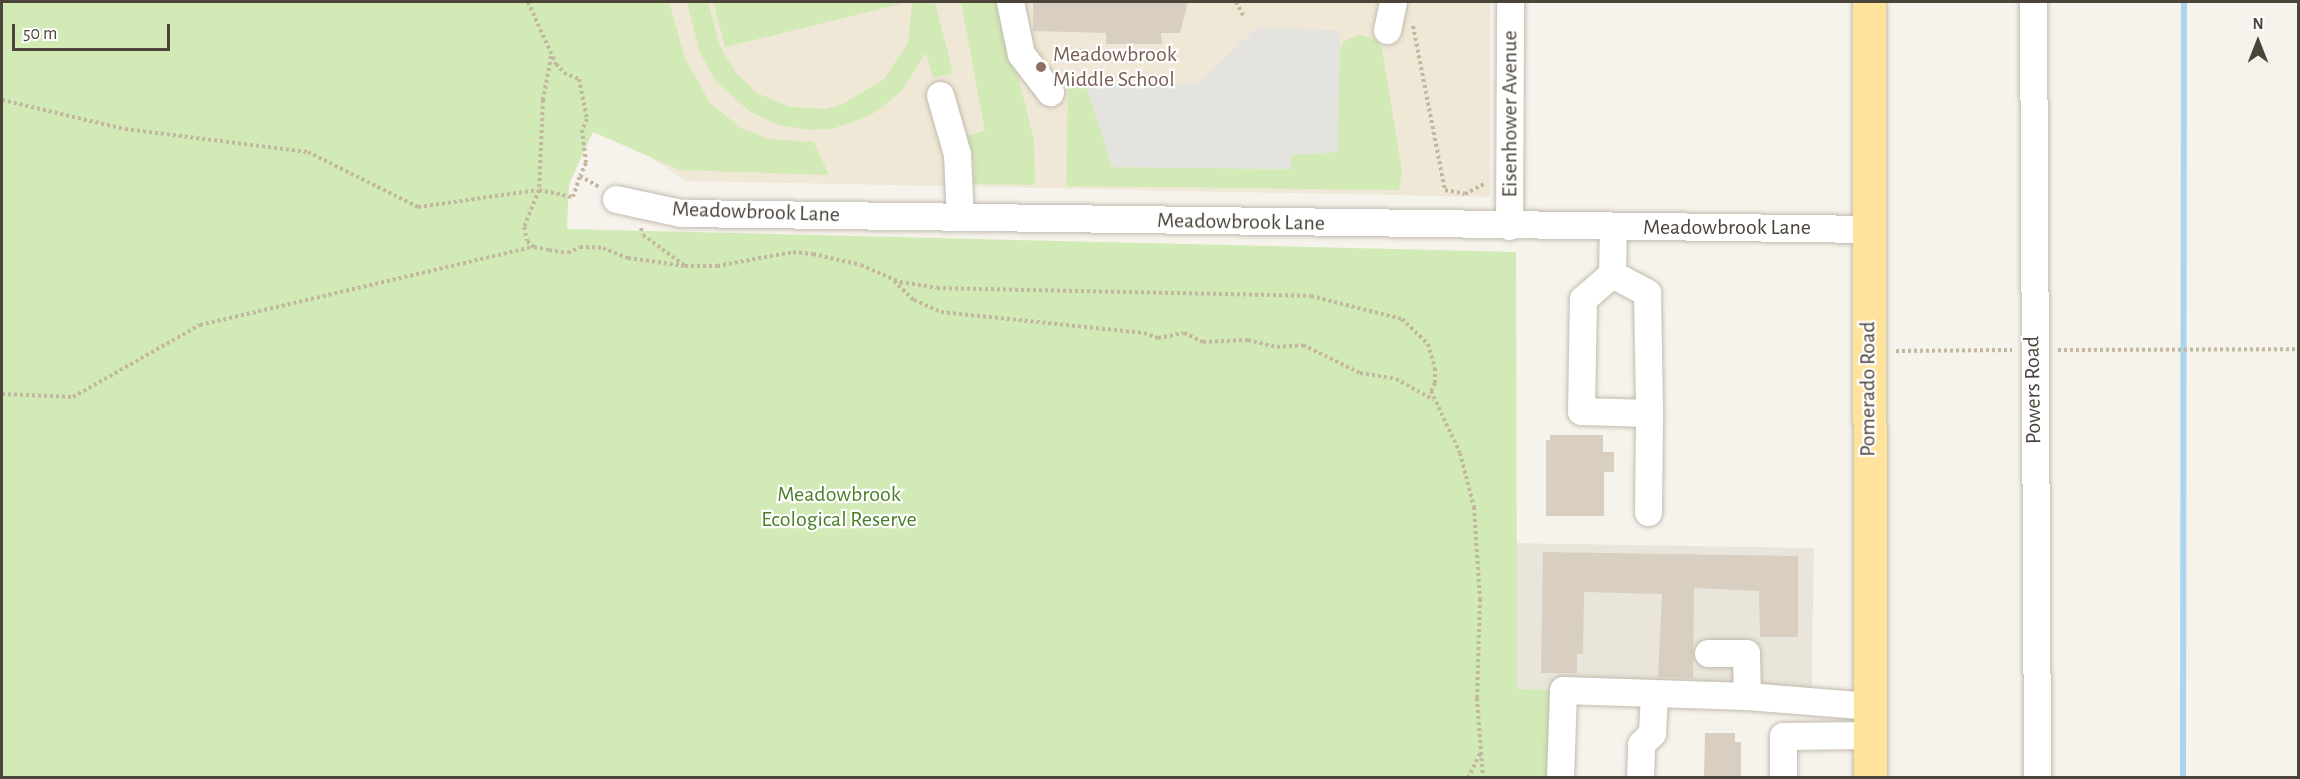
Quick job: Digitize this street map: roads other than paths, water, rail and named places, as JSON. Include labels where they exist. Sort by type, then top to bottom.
[{"type":"main road","name":"Pomerado Road","points":[[1869,2],[1870,777]]},
{"type":"street","points":[[1010,2],[1021,54],[1050,92]]},
{"type":"street","points":[[1387,30],[1393,2]]},
{"type":"street","name":"Eisenhower Avenue","points":[[1509,226],[1510,2]]},
{"type":"street","name":"Powers Road","points":[[2033,2],[2037,777]]},
{"type":"street","points":[[940,95],[957,154],[960,217]]},
{"type":"street","name":"Meadowbrook Lane","points":[[618,199],[681,213],[1509,226],[1868,229]]},
{"type":"street","points":[[1613,227],[1612,274],[1582,299],[1581,411],[1648,413]]},
{"type":"street","points":[[1612,274],[1647,293],[1648,512]]},
{"type":"street","points":[[1708,653],[1746,653],[1747,696]]},
{"type":"street","points":[[1560,777],[1563,690],[1747,696],[1870,721]]},
{"type":"street","points":[[1640,777],[1641,744],[1652,734],[1654,693]]},
{"type":"street","points":[[1783,777],[1783,736],[1870,721]]},
{"type":"waterway","points":[[2183,778],[2184,2]]},
{"type":"place","name":"Meadowbrook Middle School","points":[[1041,67]]},
{"type":"park label","name":"Meadowbrook Ecological Reserve","points":[[839,506]]}]
